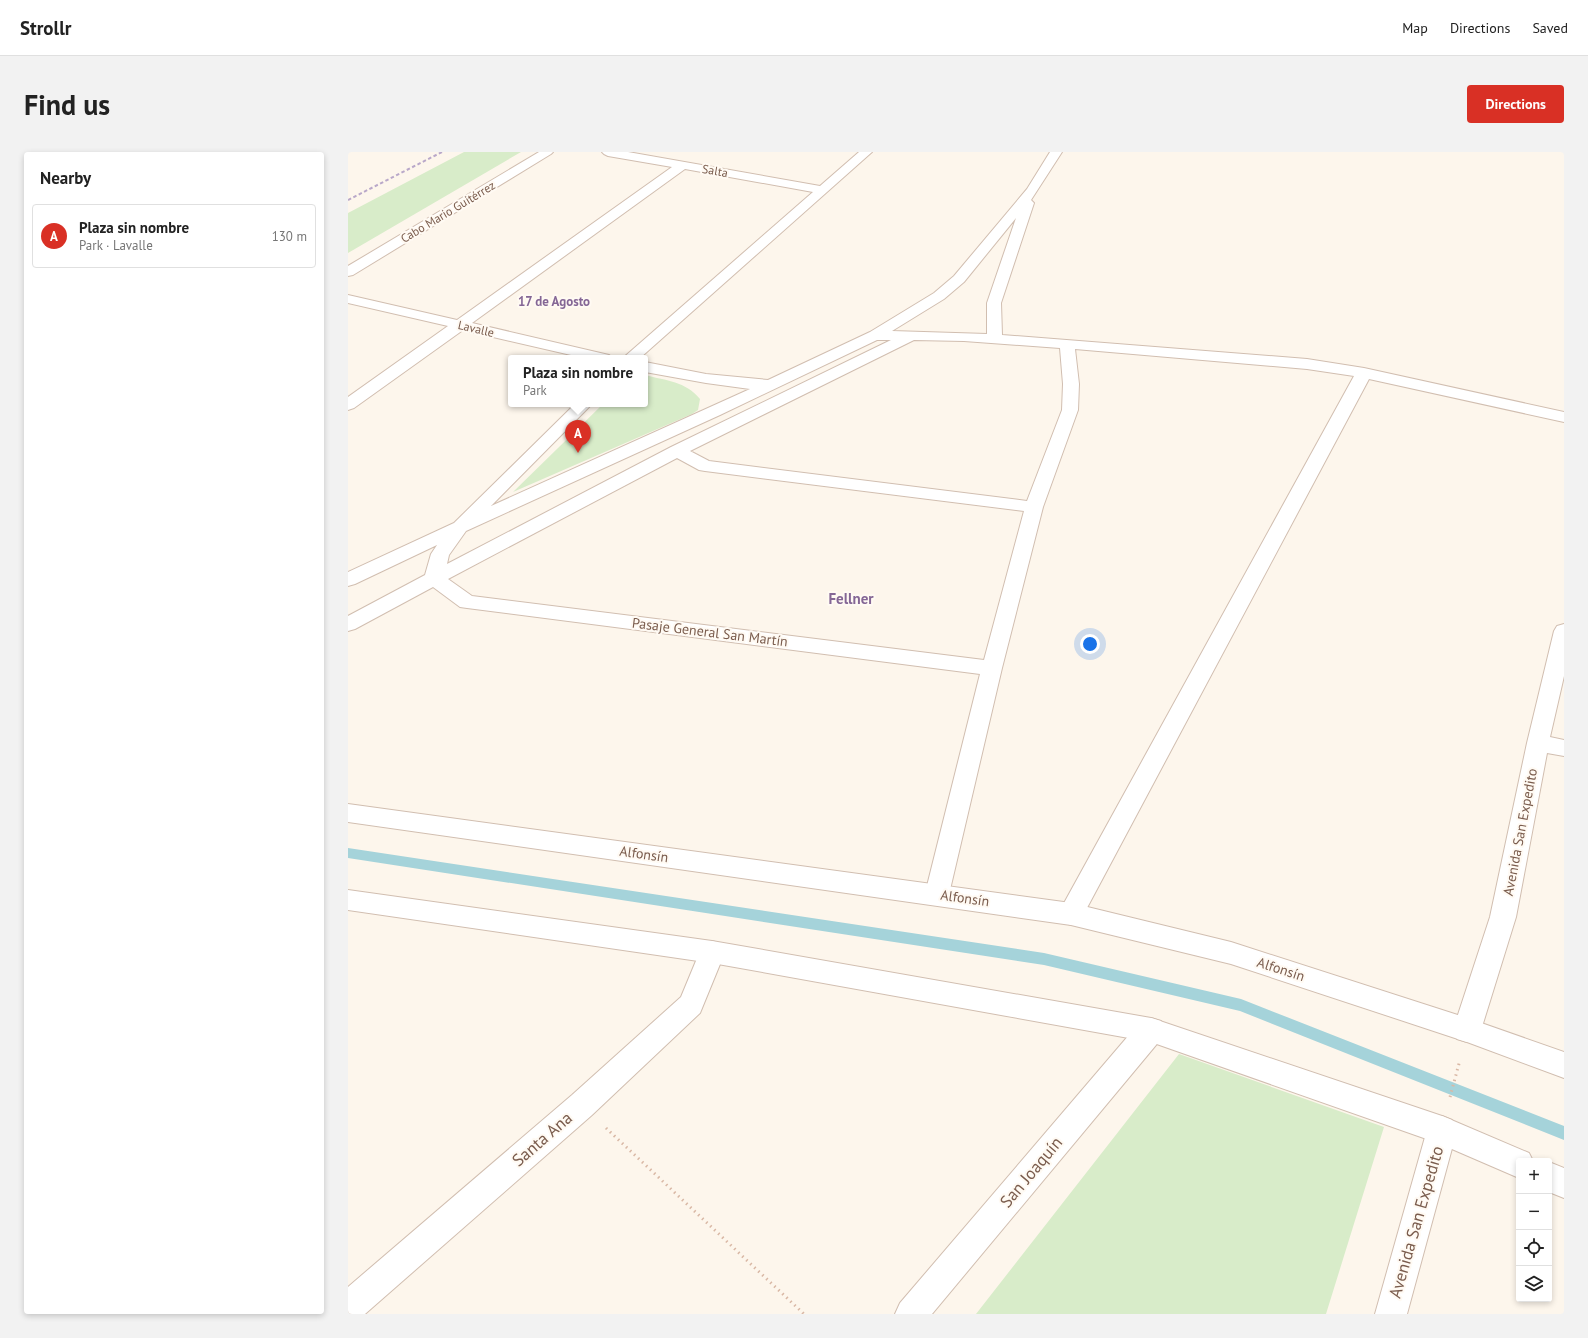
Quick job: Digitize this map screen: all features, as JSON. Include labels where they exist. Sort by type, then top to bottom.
[{"type":"street","name":"Cabo Mario Guitérrez","points":[[348,272],[547,152]]},
{"type":"street","name":"Salta","points":[[608,152],[822,190]]},
{"type":"street","points":[[634,355],[866,152]]},
{"type":"street","points":[[348,580],[460,526],[711,400],[771,385],[875,335],[939,296],[959,279],[1032,191],[1056,152]]},
{"type":"street","points":[[348,404],[682,165]]},
{"type":"street","points":[[995,339],[994,303],[1032,191]]},
{"type":"street","name":"Lavalle","points":[[348,299],[591,355]]},
{"type":"street","points":[[875,335],[914,334],[995,339],[1307,364],[1364,373],[1564,417]]},
{"type":"street","points":[[348,624],[677,451],[914,334]]},
{"type":"street","points":[[937,894],[992,668],[1034,507],[1070,410],[1071,384],[1067,344]]},
{"type":"street","points":[[648,368],[694,378],[734,383],[771,385]]},
{"type":"street","points":[[1071,914],[1364,373]]},
{"type":"street","points":[[694,378],[711,400]]},
{"type":"street","points":[[434,579],[440,554],[460,526],[581,407]]},
{"type":"street","points":[[677,451],[705,466],[1034,507]]},
{"type":"street","name":"Pasaje General San Martín","points":[[434,579],[467,602],[992,668]]},
{"type":"street","name":"Avenida San Expedito","points":[[1467,1030],[1503,917],[1538,743],[1564,631]]},
{"type":"street","points":[[1538,743],[1564,748]]},
{"type":"street","name":"Alfonsín","points":[[348,813],[937,894],[1071,914],[1231,952],[1467,1030],[1564,1065]]},
{"type":"street","points":[[349,901],[712,952],[1151,1030],[1442,1130],[1516,1162]]},
{"type":"street","name":"Santa Ana","points":[[348,1308],[582,1105],[691,1005],[712,952]]},
{"type":"street","name":"San Joaquín","points":[[911,1314],[1151,1030]]},
{"type":"street","name":"Avenida San Expedito","points":[[1391,1314],[1442,1130]]},
{"type":"street","points":[[1552,1177],[1564,1183]]},
{"type":"path","points":[[1450,1099],[1460,1064]]},
{"type":"path","points":[[582,1105],[804,1314]]},
{"type":"green space","points":[[464,152],[521,152],[348,253],[348,213]]},
{"type":"green space","points":[[648,376],[682,385],[688,388],[700,399],[698,410],[692,414],[513,492],[600,407],[648,407]]},
{"type":"green space","points":[[1179,1054],[1384,1127],[1326,1314],[976,1314]]},
{"type":"waterway","points":[[348,853],[1044,959],[1241,1005],[1564,1133]]},
{"type":"railway","points":[[348,200],[442,152]]},
{"type":"place","name":"Plaza sin nombre","points":[[578,453]]},
{"type":"district","name":"17 de Agosto","points":[[554,301]]},
{"type":"district","name":"Fellner","points":[[851,599]]}]
